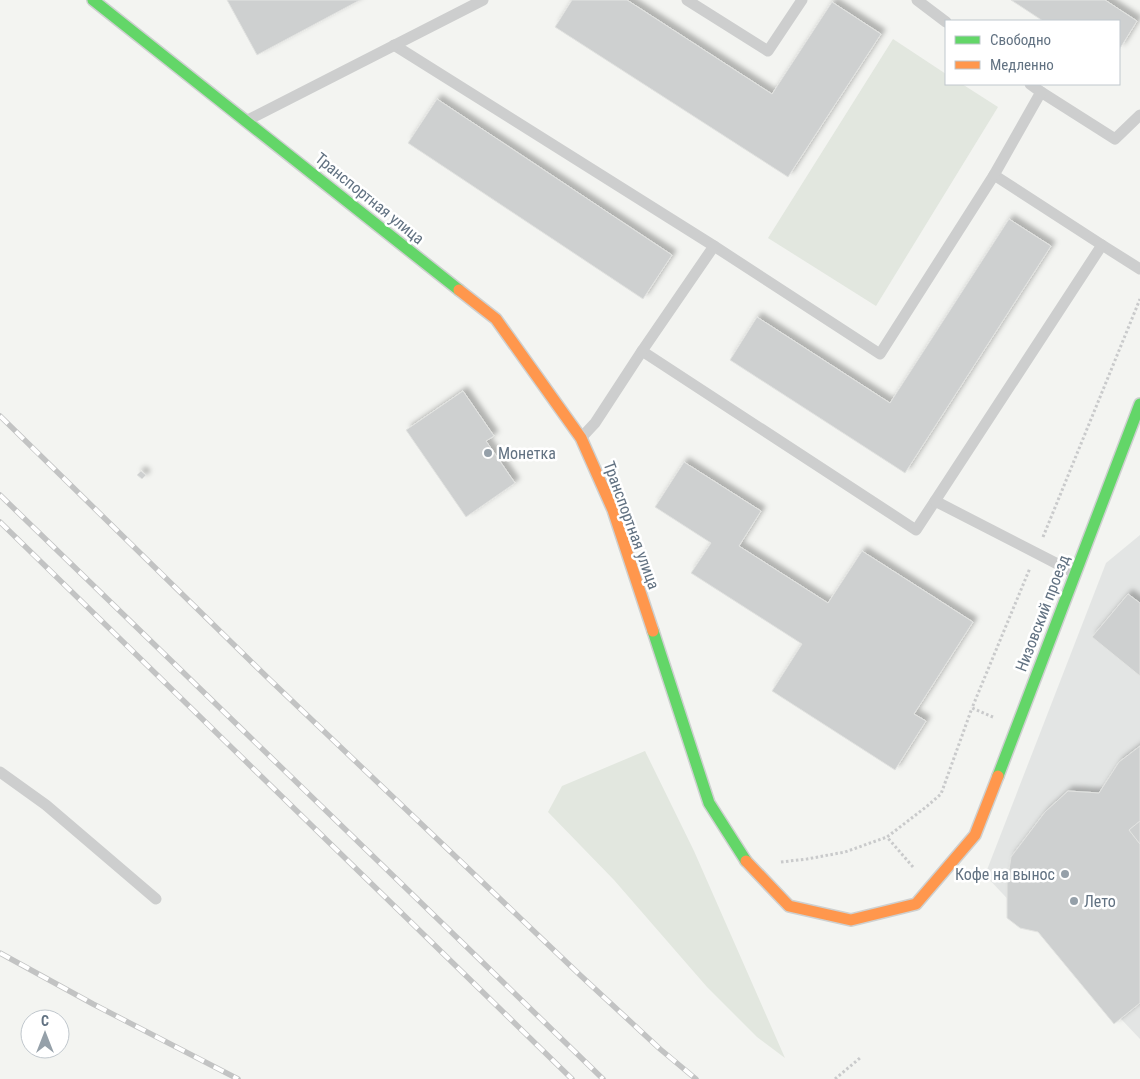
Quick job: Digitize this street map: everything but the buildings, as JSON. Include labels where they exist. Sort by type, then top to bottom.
[{"type":"street","name":"Транспортная улица","points":[[100,2],[246,121],[496,319],[581,438],[613,510],[709,803],[746,861],[789,906],[851,920],[916,904],[975,835]]},
{"type":"street","name":"Низовский проезд","points":[[975,835],[1140,404]]},
{"type":"lane","points":[[246,121],[484,0]]},
{"type":"lane","points":[[687,0],[768,51],[802,0]]},
{"type":"lane","points":[[917,0],[945,21]]},
{"type":"lane","points":[[394,45],[714,246],[880,354],[994,175],[1042,92]]},
{"type":"lane","points":[[1032,85],[1115,139],[1140,115]]},
{"type":"lane","points":[[994,175],[1140,268]]},
{"type":"lane","points":[[642,351],[916,530],[1102,245]]},
{"type":"lane","points":[[581,438],[595,423],[714,246]]},
{"type":"lane","points":[[935,501],[1075,573]]},
{"type":"lane","points":[[0,772],[46,805],[156,899]]},
{"type":"path","points":[[774,862],[807,859],[845,852],[888,837],[940,794],[972,708],[1140,299]]},
{"type":"path","points":[[972,708],[1016,727]]},
{"type":"path","points":[[888,837],[931,887]]},
{"type":"path","points":[[835,1079],[860,1058]]},
{"type":"shaded area","points":[[893,39],[945,73],[945,85],[964,85],[998,107],[876,306],[768,238]]},
{"type":"shaded area","points":[[1140,535],[1140,1039],[985,875],[1106,563]]},
{"type":"shaded area","points":[[645,751],[694,851],[785,1058],[757,1037],[707,987],[614,880],[548,812],[562,786]]},
{"type":"railway","points":[[0,416],[269,679],[580,975],[660,1049],[696,1079]]},
{"type":"railway","points":[[0,495],[603,1079]]},
{"type":"railway","points":[[0,522],[572,1079]]},
{"type":"railway","points":[[0,953],[93,1004],[238,1079]]},
{"type":"traffic: fast","points":[[93,0],[459,290]]},
{"type":"traffic: fast","points":[[998,776],[1140,404]]},
{"type":"traffic: fast","points":[[653,631],[709,803],[746,861]]},
{"type":"traffic: slow","points":[[459,290],[496,319],[581,438],[613,510],[653,631]]},
{"type":"traffic: slow","points":[[746,861],[789,906],[851,920],[916,904],[975,835],[998,776]]},
{"type":"place","name":"Монетка","points":[[488,453]]},
{"type":"place","name":"Кофе на вынос","points":[[1065,874]]},
{"type":"place","name":"Лето","points":[[1074,901]]}]
